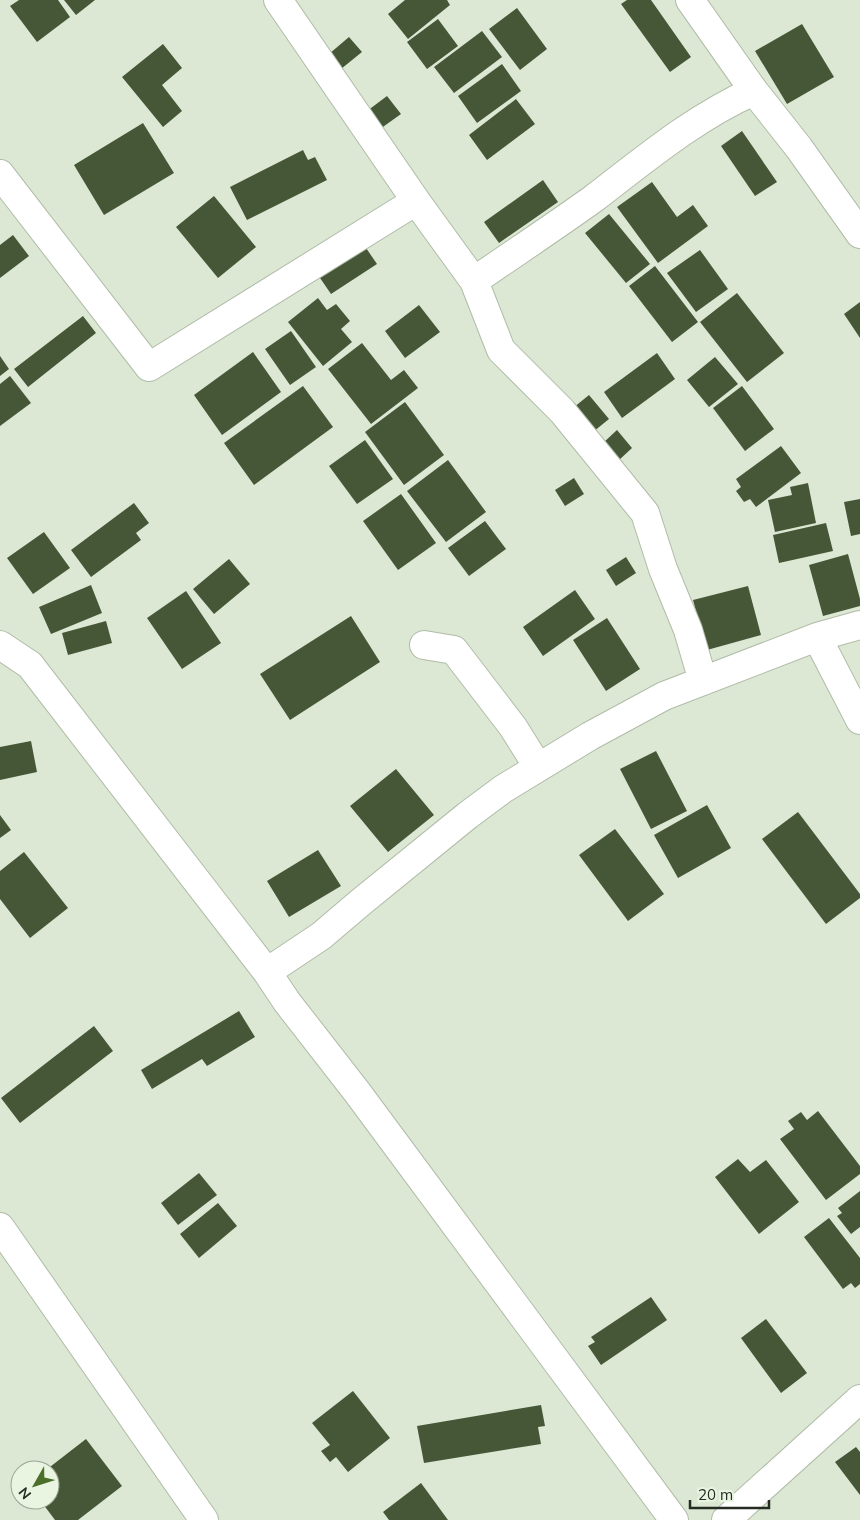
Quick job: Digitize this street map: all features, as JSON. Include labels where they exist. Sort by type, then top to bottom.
[{"type":"street","points":[[278,0],[416,201],[448,242],[474,281],[501,350],[562,411],[645,513],[663,569],[688,630],[702,681]]},
{"type":"street","points":[[690,0],[754,91],[799,148],[860,234]]},
{"type":"street","points":[[474,281],[563,221],[638,164],[729,102],[754,91]]},
{"type":"street","points":[[0,174],[150,367],[416,201]]},
{"type":"street","points":[[267,972],[321,936],[468,815],[503,789],[590,736],[664,696],[817,637],[860,625]]},
{"type":"street","points":[[817,637],[860,720]]},
{"type":"street","points":[[0,645],[30,665],[267,972],[287,1002],[357,1092],[674,1520]]},
{"type":"street","points":[[424,645],[454,650],[513,727],[538,767]]},
{"type":"street","points":[[0,1227],[204,1520]]},
{"type":"street","points":[[726,1520],[860,1399]]},
{"type":"building","points":[[19,0],[58,0],[70,17],[37,42],[10,6]]},
{"type":"building","points":[[64,0],[95,0],[76,15]]},
{"type":"building","points":[[405,0],[447,0],[450,5],[408,39],[388,14]]},
{"type":"building","points":[[627,0],[651,0],[691,57],[670,72],[621,4]]},
{"type":"building","points":[[517,8],[547,49],[520,70],[489,29]]},
{"type":"building","points":[[438,19],[458,46],[427,69],[407,42]]},
{"type":"building","points":[[802,24],[834,77],[787,104],[755,51]]},
{"type":"building","points":[[482,31],[502,57],[454,93],[434,67]]},
{"type":"building","points":[[349,37],[362,52],[341,69],[329,54]]},
{"type":"building","points":[[163,44],[182,68],[162,85],[182,111],[163,127],[122,77]]},
{"type":"building","points":[[502,64],[521,91],[477,123],[458,96]]},
{"type":"building","points":[[387,96],[401,114],[380,129],[367,111]]},
{"type":"building","points":[[516,99],[535,124],[487,160],[469,135]]},
{"type":"building","points":[[143,123],[174,173],[104,215],[74,165]]},
{"type":"building","points":[[742,131],[777,182],[755,196],[721,146]]},
{"type":"building","points":[[303,150],[308,160],[315,157],[327,180],[247,220],[230,187]]},
{"type":"building","points":[[543,180],[558,202],[499,243],[484,222]]},
{"type":"building","points":[[652,182],[677,217],[693,205],[708,226],[658,263],[617,207]]},
{"type":"building","points":[[214,196],[256,247],[218,278],[176,227]]},
{"type":"building","points":[[609,214],[650,264],[626,283],[585,233]]},
{"type":"building","points":[[13,235],[29,256],[0,278],[0,245]]},
{"type":"building","points":[[364,245],[377,264],[331,294],[318,275]]},
{"type":"building","points":[[700,250],[728,289],[696,312],[667,273]]},
{"type":"building","points":[[655,266],[698,322],[672,342],[629,286]]},
{"type":"building","points":[[737,293],[784,353],[747,382],[700,322]]},
{"type":"building","points":[[318,298],[327,310],[336,304],[350,321],[341,329],[352,342],[323,366],[288,322]]},
{"type":"building","points":[[860,302],[860,338],[844,314]]},
{"type":"building","points":[[419,305],[440,332],[405,358],[385,331]]},
{"type":"building","points":[[83,316],[96,333],[28,387],[14,369]]},
{"type":"building","points":[[291,331],[316,367],[290,385],[265,349]]},
{"type":"building","points":[[362,343],[391,380],[404,370],[418,388],[371,424],[328,369]]},
{"type":"building","points":[[253,352],[281,392],[222,435],[194,395]]},
{"type":"building","points":[[657,353],[675,379],[622,418],[604,392]]},
{"type":"building","points":[[0,356],[9,369],[0,376]]},
{"type":"building","points":[[715,357],[738,384],[709,407],[687,380]]},
{"type":"building","points":[[10,376],[31,403],[0,426],[0,384]]},
{"type":"building","points":[[303,386],[333,427],[254,485],[224,443]]},
{"type":"building","points":[[742,386],[774,429],[745,451],[713,408]]},
{"type":"building","points":[[589,395],[609,419],[593,432],[573,408]]},
{"type":"building","points":[[405,402],[444,455],[404,485],[365,432]]},
{"type":"building","points":[[617,430],[632,448],[618,461],[603,443]]},
{"type":"building","points":[[365,440],[393,479],[357,504],[329,466]]},
{"type":"building","points":[[781,446],[801,473],[756,507],[750,499],[744,502],[736,491],[741,487],[736,479]]},
{"type":"building","points":[[448,460],[486,512],[446,542],[407,491]]},
{"type":"building","points":[[574,478],[584,494],[565,506],[555,490]]},
{"type":"building","points":[[808,483],[816,523],[775,532],[768,500],[792,495],[790,487]]},
{"type":"building","points":[[401,494],[436,543],[398,570],[363,521]]},
{"type":"building","points":[[860,499],[860,534],[851,536],[844,502]]},
{"type":"building","points":[[134,503],[149,523],[136,533],[141,540],[91,577],[71,550]]},
{"type":"building","points":[[485,521],[506,549],[469,576],[448,548]]},
{"type":"building","points":[[826,523],[833,551],[779,563],[773,535]]},
{"type":"building","points":[[44,532],[70,568],[33,594],[7,558]]},
{"type":"building","points":[[848,554],[860,599],[860,606],[823,616],[809,565]]},
{"type":"building","points":[[626,557],[636,573],[616,586],[606,570]]},
{"type":"building","points":[[229,559],[250,584],[214,614],[193,589]]},
{"type":"building","points":[[91,585],[102,613],[51,634],[39,607]]},
{"type":"building","points":[[748,586],[761,635],[707,650],[693,600]]},
{"type":"building","points":[[575,590],[595,619],[543,656],[523,627]]},
{"type":"building","points":[[186,591],[221,643],[182,669],[147,618]]},
{"type":"building","points":[[351,616],[380,662],[290,720],[260,674]]},
{"type":"building","points":[[607,618],[640,669],[606,691],[573,640]]},
{"type":"building","points":[[106,621],[112,643],[68,655],[62,633]]},
{"type":"building","points":[[31,741],[37,772],[0,780],[0,747]]},
{"type":"building","points":[[656,751],[687,811],[651,829],[620,769]]},
{"type":"building","points":[[396,769],[434,815],[388,852],[350,806]]},
{"type":"building","points":[[707,805],[731,848],[678,878],[654,835]]},
{"type":"building","points":[[798,812],[860,894],[860,898],[826,924],[762,839]]},
{"type":"building","points":[[0,815],[11,830],[0,838]]},
{"type":"building","points":[[615,829],[664,894],[628,921],[579,855]]},
{"type":"building","points":[[318,850],[341,886],[289,917],[267,881]]},
{"type":"building","points":[[24,852],[68,908],[30,938],[0,899],[0,871]]},
{"type":"building","points":[[239,1011],[255,1037],[207,1066],[202,1059],[152,1089],[141,1070]]},
{"type":"building","points":[[94,1026],[113,1051],[20,1123],[1,1098]]},
{"type":"building","points":[[818,1111],[860,1166],[860,1174],[826,1200],[780,1139],[794,1129],[788,1121],[801,1112],[807,1120]]},
{"type":"building","points":[[738,1159],[750,1172],[766,1160],[799,1202],[759,1234],[715,1177]]},
{"type":"building","points":[[199,1173],[217,1195],[178,1225],[161,1203]]},
{"type":"building","points":[[860,1191],[860,1227],[851,1234],[837,1216],[842,1213],[838,1208]]},
{"type":"building","points":[[218,1203],[237,1226],[199,1258],[180,1234]]},
{"type":"building","points":[[829,1218],[860,1258],[860,1284],[855,1288],[851,1283],[843,1289],[804,1237]]},
{"type":"building","points":[[651,1297],[667,1320],[601,1365],[588,1346],[595,1342],[591,1337]]},
{"type":"building","points":[[766,1319],[807,1373],[781,1393],[741,1338]]},
{"type":"building","points":[[353,1391],[390,1438],[348,1472],[336,1457],[330,1462],[321,1451],[330,1445],[312,1423]]},
{"type":"building","points":[[541,1405],[545,1426],[538,1427],[541,1444],[424,1463],[417,1426]]},
{"type":"building","points":[[86,1439],[122,1486],[78,1520],[55,1520],[48,1510],[60,1510],[59,1460]]},
{"type":"building","points":[[856,1447],[860,1452],[860,1495],[835,1462]]},
{"type":"building","points":[[421,1483],[448,1520],[389,1520],[383,1512]]}]
